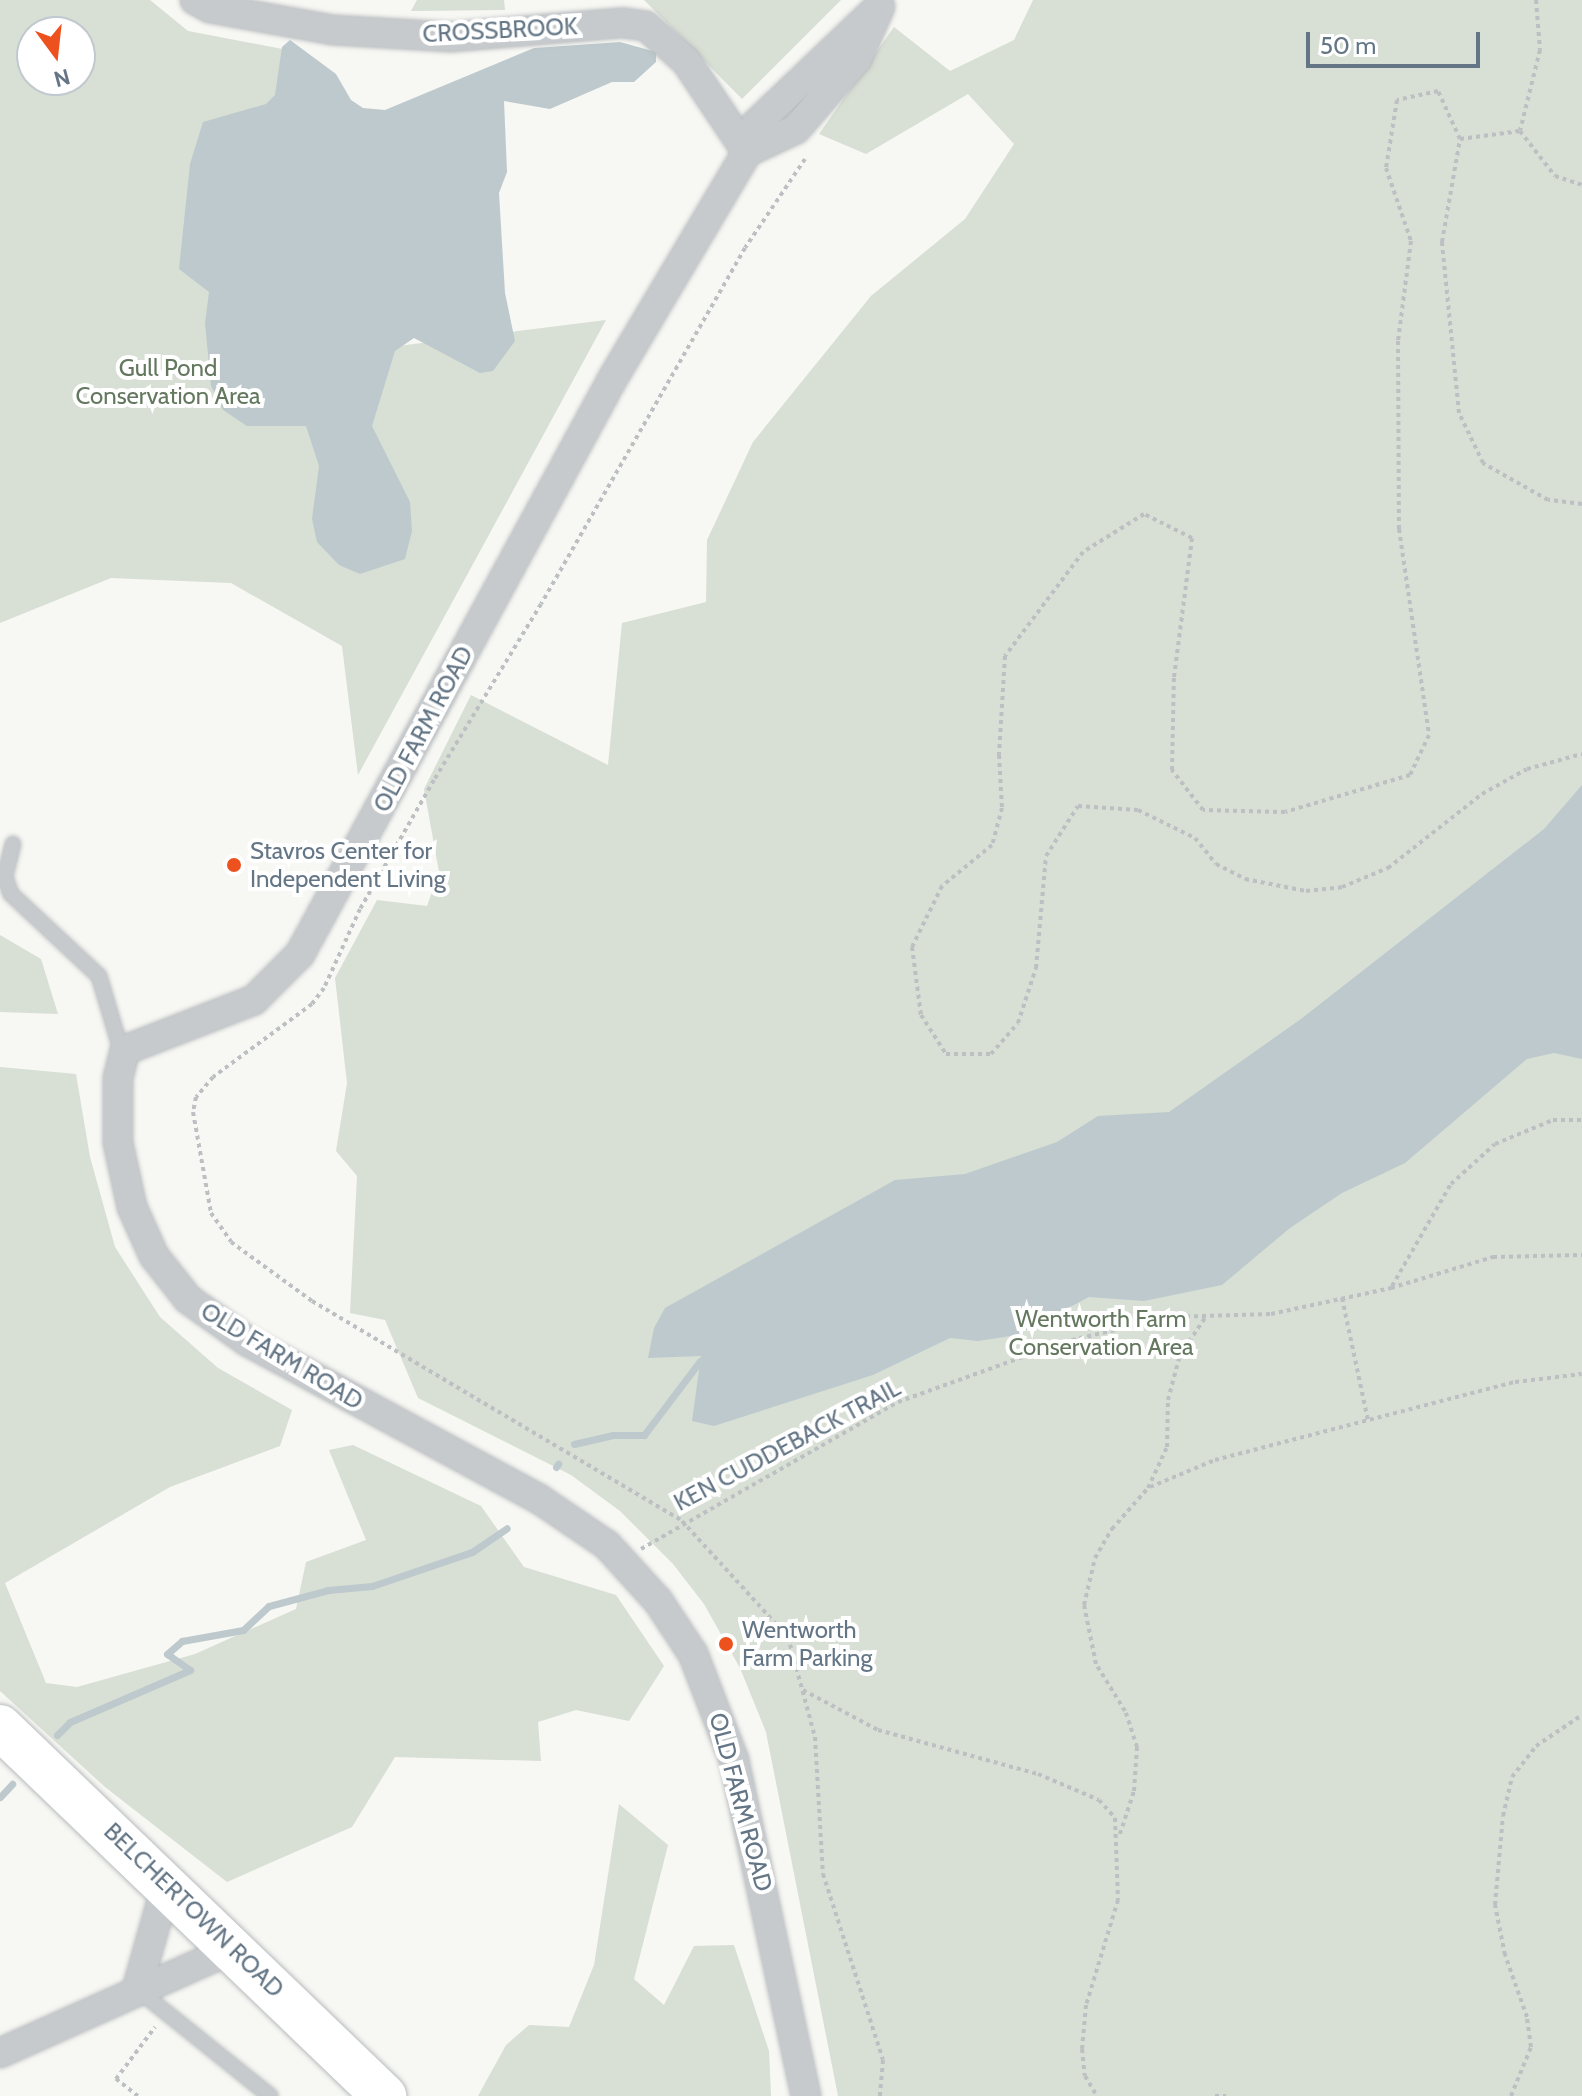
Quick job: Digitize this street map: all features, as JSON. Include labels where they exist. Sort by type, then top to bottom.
[{"type":"highway","name":"BELCHERTOWN ROAD","points":[[0,1727],[235,1948],[384,2096]]},
{"type":"street","name":"CROSSBROOK","points":[[195,0],[210,8],[333,30],[377,33],[451,37],[595,12],[646,26],[686,61],[747,152]]},
{"type":"street","name":"OLD FARM ROAD","points":[[806,2096],[777,1945],[726,1732],[693,1654],[624,1561],[539,1499],[247,1341],[188,1299],[154,1256],[132,1207],[118,1143],[122,1053],[254,1000],[300,954],[613,378],[747,152],[766,111],[882,3]]},
{"type":"street","points":[[137,1989],[167,1883]]},
{"type":"street","points":[[0,2053],[137,1989],[235,1948]]},
{"type":"lane","points":[[13,844],[5,877],[11,894],[99,976],[122,1053]]},
{"type":"lane","points":[[137,1989],[270,2096]]},
{"type":"path","points":[[1520,131],[1540,50],[1536,0]]},
{"type":"path","points":[[1582,504],[1548,500],[1483,463],[1459,413],[1442,242],[1460,139],[1438,91],[1397,100],[1386,168],[1411,241],[1398,341],[1399,529],[1429,735],[1410,775],[1285,812],[1203,810],[1172,770],[1174,677],[1192,538],[1144,514],[1083,552],[1005,656],[999,755],[1002,808],[992,845],[942,886],[912,947],[921,1015],[946,1054],[991,1054],[1018,1023],[1036,968],[1046,856],[1078,806],[1138,810],[1195,838],[1216,864],[1245,879],[1318,890],[1342,887],[1388,868],[1482,794],[1527,769],[1582,754]]},
{"type":"path","points":[[1460,139],[1520,131]]},
{"type":"path","points":[[1520,131],[1555,176],[1582,185]]},
{"type":"path","points":[[805,159],[745,248],[434,780],[360,909],[324,988],[312,1004],[213,1077],[196,1097],[193,1112],[211,1213],[231,1242],[312,1301],[682,1521],[788,1637],[815,1737],[823,1874],[883,2060],[880,2096]]},
{"type":"path","points":[[1391,1288],[1451,1184],[1495,1144],[1553,1120],[1582,1120]]},
{"type":"path","name":"KEN CUDDEBACK TRAIL","points":[[624,1561],[682,1521],[797,1463],[898,1402],[1064,1342],[1134,1323],[1271,1314],[1391,1288],[1493,1257],[1582,1255]]},
{"type":"path","points":[[1342,1298],[1368,1420]]},
{"type":"path","points":[[1119,1836],[1134,1791],[1137,1747],[1125,1711],[1096,1664],[1084,1605],[1095,1558],[1112,1529],[1148,1488],[1167,1447],[1168,1400],[1180,1355],[1206,1318]]},
{"type":"path","points":[[1148,1488],[1215,1460],[1515,1382],[1582,1374]]},
{"type":"path","points":[[803,1690],[878,1730],[1038,1774],[1099,1800],[1115,1818],[1119,1836],[1118,1900],[1086,2005],[1082,2049],[1085,2076],[1097,2096]]},
{"type":"path","points":[[1511,2096],[1531,2047],[1527,2017],[1505,1955],[1495,1905],[1503,1816],[1512,1777],[1536,1746],[1582,1715]]},
{"type":"path","points":[[138,2096],[116,2079],[166,2013]]},
{"type":"path","points":[[1215,2096],[1226,2096]]},
{"type":"green space","name":"Gull Pond Conservation Area","points":[[0,0],[150,0],[188,31],[298,52],[334,354],[606,320],[358,775],[342,646],[231,583],[111,578],[0,623]]},
{"type":"green space","points":[[417,0],[504,0],[505,10],[411,11]]},
{"type":"green space","points":[[644,0],[841,0],[742,99]]},
{"type":"green space","name":"Wentworth Farm Conservation Area","points":[[1033,0],[1582,0],[1582,2096],[838,2096],[766,1732],[740,1668],[704,1604],[673,1564],[620,1511],[571,1475],[418,1398],[385,1320],[350,1313],[357,1176],[336,1151],[347,1083],[335,978],[377,900],[427,906],[439,872],[424,789],[471,695],[608,765],[622,623],[706,602],[707,540],[753,442],[871,296],[965,219],[1014,144],[968,94],[866,154],[819,134],[894,27],[950,71],[1014,40]]},
{"type":"green space","points":[[0,935],[41,959],[58,1014],[0,1012]]},
{"type":"green space","points":[[0,1067],[76,1074],[90,1157],[115,1247],[160,1317],[218,1368],[292,1410],[280,1446],[170,1487],[5,1583],[46,1683],[77,1687],[195,1654],[296,1609],[306,1562],[366,1540],[329,1450],[353,1445],[481,1506],[524,1567],[616,1595],[664,1666],[629,1721],[576,1710],[538,1722],[541,1761],[395,1757],[352,1827],[227,1882],[105,1787],[0,1691]]},
{"type":"green space","points":[[619,1804],[668,1845],[634,1979],[664,2005],[694,1946],[734,1945],[769,2051],[771,2096],[478,2096],[506,2045],[529,2025],[569,2027],[594,1965]]},
{"type":"shaded area","points":[[290,40],[336,74],[351,100],[363,108],[385,110],[534,48],[620,42],[656,52],[656,62],[634,82],[612,82],[550,109],[504,101],[507,172],[499,193],[505,293],[515,341],[493,371],[480,373],[414,338],[395,351],[372,426],[410,502],[412,531],[405,559],[360,574],[339,565],[317,542],[312,519],[319,466],[306,426],[247,426],[223,410],[211,386],[205,323],[209,292],[179,269],[190,164],[203,122],[266,104],[275,95],[282,47]]},
{"type":"shaded area","points":[[1582,785],[1582,1059],[1554,1053],[1527,1059],[1405,1163],[1342,1193],[1290,1228],[1222,1285],[1144,1301],[1089,1297],[1017,1335],[978,1341],[950,1338],[873,1375],[714,1426],[692,1421],[701,1356],[648,1358],[654,1328],[665,1308],[895,1180],[965,1174],[1057,1142],[1098,1116],[1169,1112],[1301,1019],[1544,829]]},
{"type":"waterway","points":[[574,1444],[613,1435],[644,1435],[700,1361]]},
{"type":"waterway","points":[[57,1735],[70,1722],[190,1670],[167,1654],[182,1641],[243,1630],[269,1606],[328,1590],[372,1586],[472,1552],[507,1528]]},
{"type":"waterway","points":[[0,1797],[12,1784]]},
{"type":"place","name":"Stavros Center for Independent Living","points":[[234,865]]},
{"type":"place","name":"Wentworth Farm Parking","points":[[726,1644]]}]
